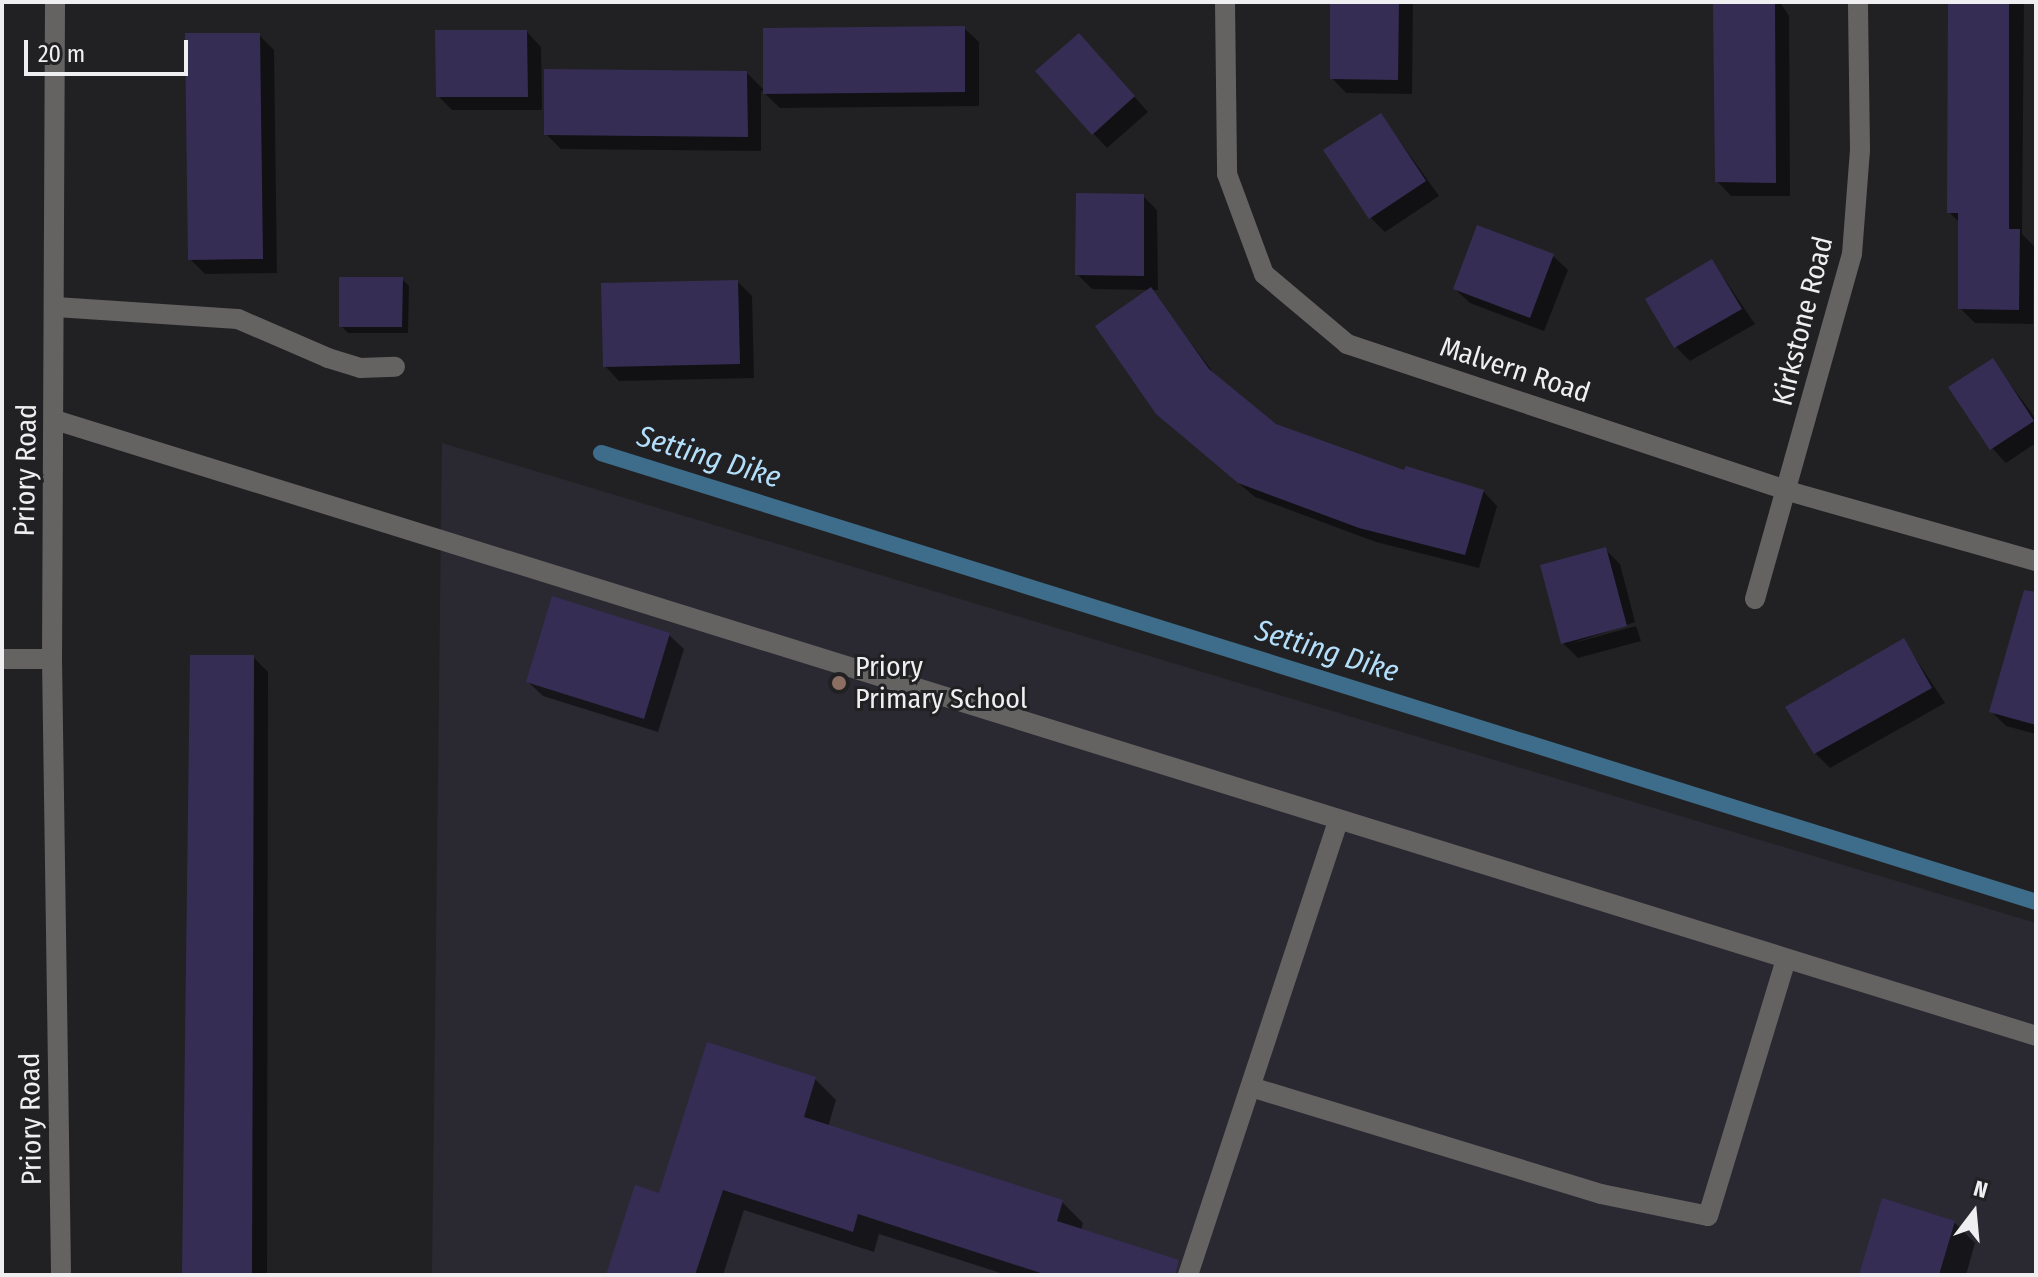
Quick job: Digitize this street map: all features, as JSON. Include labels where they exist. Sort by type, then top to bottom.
[{"type":"street","name":"Priory Road","points":[[55,2],[52,659],[61,1275]]},
{"type":"street","name":"Malvern Road","points":[[1225,2],[1227,174],[1264,274],[1347,344],[1788,491],[2036,561]]},
{"type":"street","name":"Kirkstone Road","points":[[1755,599],[1788,491],[1852,254],[1860,150],[1858,2]]},
{"type":"street","points":[[56,307],[238,319],[328,358],[360,368],[395,367]]},
{"type":"street","points":[[55,420],[1338,822],[2036,1036]]},
{"type":"street","points":[[2,659],[52,659]]},
{"type":"street","points":[[1188,1275],[1338,822]]},
{"type":"street","points":[[1251,1087],[1601,1194],[1708,1216],[1786,960]]},
{"type":"shaded area","name":"Priory Primary School","points":[[442,443],[2036,923],[2036,1275],[432,1275]]},
{"type":"building","points":[[1330,2],[1399,2],[1398,80],[1330,79]]},
{"type":"building","points":[[1713,2],[1775,2],[1776,183],[1715,182]]},
{"type":"building","points":[[1948,2],[2009,2],[2009,229],[2020,229],[2019,310],[1958,309],[1958,213],[1947,213]]},
{"type":"building","points":[[965,26],[965,92],[763,94],[763,28]]},
{"type":"building","points":[[435,30],[527,30],[528,97],[436,97]]},
{"type":"building","points":[[185,33],[260,33],[263,259],[188,260]]},
{"type":"building","points":[[1079,33],[1135,96],[1092,135],[1035,71]]},
{"type":"building","points":[[544,69],[747,71],[748,137],[544,135]]},
{"type":"building","points":[[1381,113],[1426,181],[1369,219],[1323,150]]},
{"type":"building","points":[[1076,193],[1144,194],[1144,276],[1075,275]]},
{"type":"building","points":[[1477,225],[1554,254],[1530,318],[1453,289]]},
{"type":"building","points":[[1712,259],[1742,309],[1674,348],[1645,299]]},
{"type":"building","points":[[339,277],[403,277],[402,327],[339,327]]},
{"type":"building","points":[[738,280],[740,364],[603,367],[601,283]]},
{"type":"building","points":[[1151,287],[1209,369],[1276,424],[1404,470],[1406,466],[1484,490],[1465,555],[1359,528],[1238,483],[1156,414],[1095,326]]},
{"type":"building","points":[[1993,358],[2034,421],[1990,450],[1948,387]]},
{"type":"building","points":[[1606,547],[1627,626],[1561,644],[1540,565]]},
{"type":"building","points":[[2024,590],[2036,592],[2036,725],[1989,712]]},
{"type":"building","points":[[552,596],[670,633],[644,719],[526,682]]},
{"type":"building","points":[[1904,638],[1932,688],[1814,754],[1785,707]]},
{"type":"building","points":[[190,655],[254,655],[252,1275],[182,1275]]},
{"type":"building","points":[[707,1042],[816,1077],[804,1117],[1063,1200],[1057,1221],[1179,1260],[1175,1275],[1047,1275],[858,1214],[853,1232],[723,1190],[695,1275],[606,1275],[635,1185],[659,1193]]},
{"type":"building","points":[[1882,1198],[1955,1221],[1939,1275],[1859,1275]]},
{"type":"waterway","name":"Setting Dike","points":[[601,453],[2036,902]]},
{"type":"place","name":"Priory Primary School","points":[[839,683]]}]
